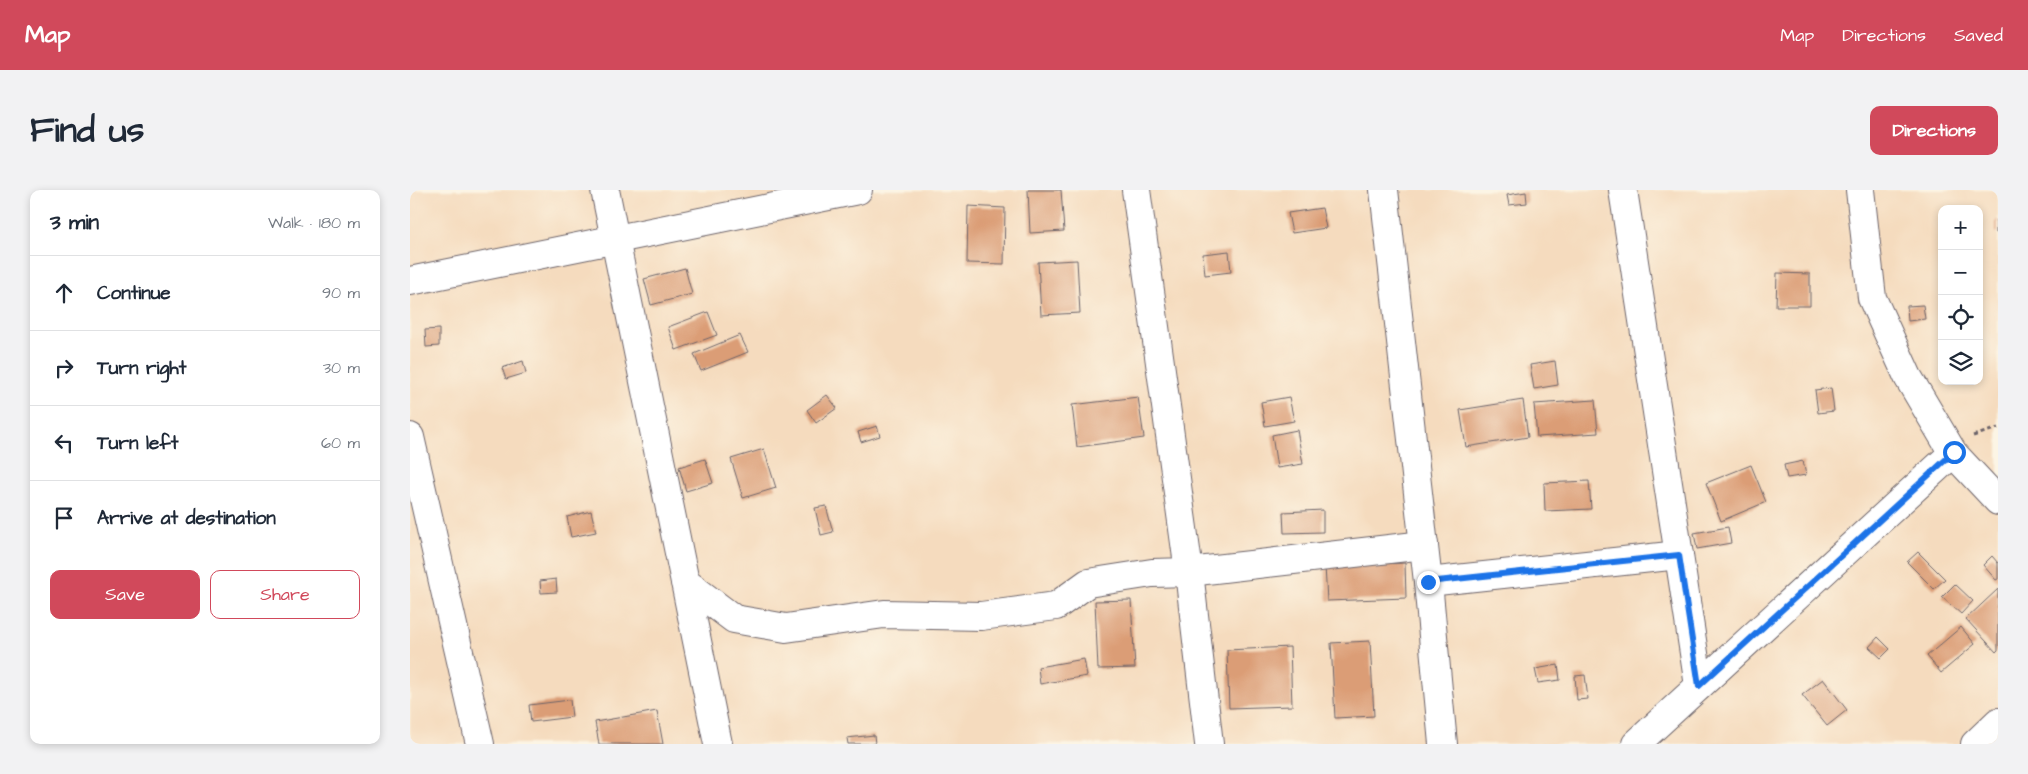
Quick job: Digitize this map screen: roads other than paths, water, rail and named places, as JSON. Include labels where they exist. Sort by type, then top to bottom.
[{"type":"street","points":[[605,190],[718,744]]},
{"type":"street","points":[[410,281],[858,190]]},
{"type":"street","points":[[1136,190],[1189,572],[1210,744]]},
{"type":"street","points":[[1384,190],[1428,582],[1443,744]]},
{"type":"street","points":[[1623,190],[1699,686]]},
{"type":"street","points":[[1860,190],[1872,298],[1908,377],[1954,452],[1998,501]]},
{"type":"street","points":[[410,437],[480,744]]},
{"type":"street","points":[[1636,744],[1954,452]]},
{"type":"street","points":[[685,582],[734,619],[786,628],[884,614],[981,616],[1056,606],[1088,583],[1152,573],[1189,572],[1424,545]]},
{"type":"street","points":[[1428,582],[1679,555]]},
{"type":"street","points":[[1975,744],[1998,722]]}]
